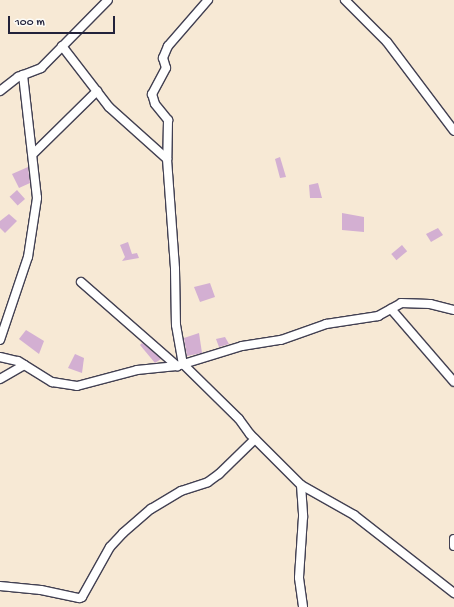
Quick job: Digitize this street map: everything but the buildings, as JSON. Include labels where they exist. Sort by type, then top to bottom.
[{"type":"street","points":[[0,91],[23,75],[41,68],[108,0]]},
{"type":"street","points":[[180,365],[176,325],[175,264],[167,159],[168,120],[155,104],[152,94],[166,68],[163,58],[168,46],[208,0]]},
{"type":"street","points":[[345,0],[387,42],[454,132]]},
{"type":"street","points":[[62,46],[109,107],[167,159]]},
{"type":"street","points":[[0,340],[28,257],[37,198],[23,75]]},
{"type":"street","points":[[33,154],[96,91]]},
{"type":"street","points":[[81,282],[180,365],[239,419],[255,439],[301,485],[354,515],[454,593]]},
{"type":"street","points":[[0,357],[24,365],[52,382],[77,386],[137,370],[180,365],[242,346],[281,340],[326,324],[378,316],[397,305],[411,303],[454,310]]},
{"type":"street","points":[[391,309],[454,382]]},
{"type":"street","points":[[0,379],[24,365]]},
{"type":"street","points":[[0,586],[41,590],[79,598],[82,597],[110,548],[123,533],[151,509],[190,487],[208,482],[224,471],[255,439]]},
{"type":"street","points":[[301,485],[303,517],[299,578],[303,607]]},
{"type":"street","points":[[454,539],[454,546]]}]
